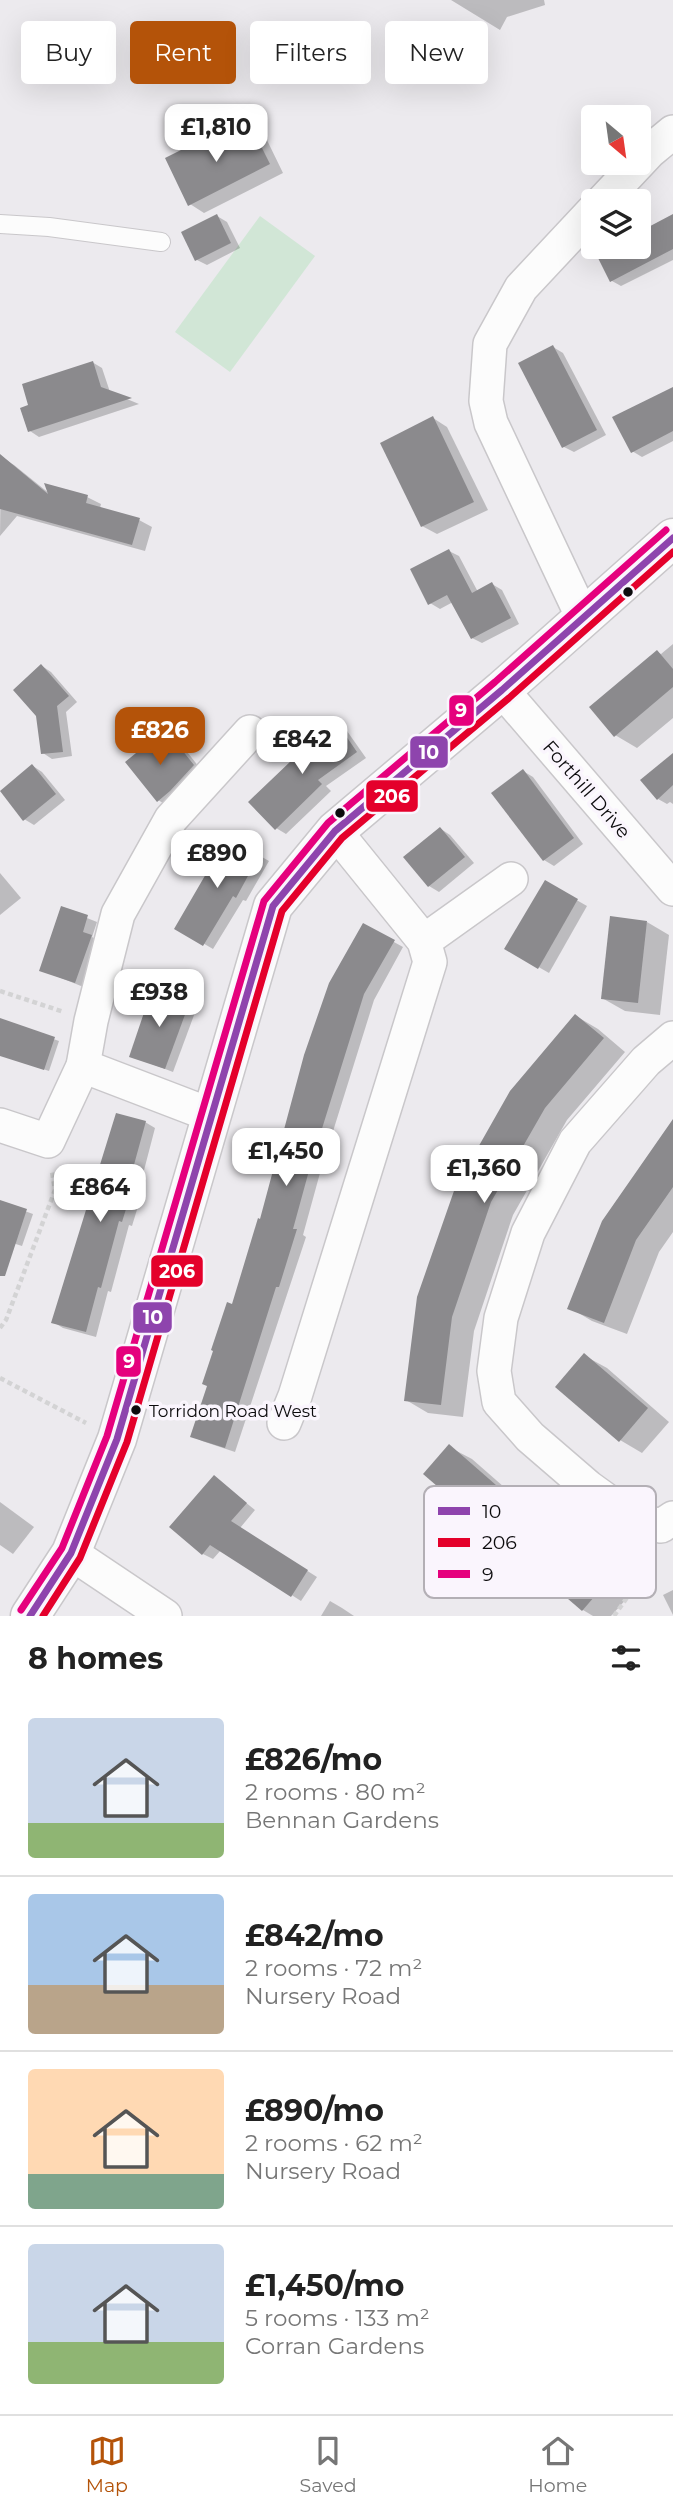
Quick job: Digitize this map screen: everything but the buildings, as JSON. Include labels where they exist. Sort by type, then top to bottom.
[{"type":"street","points":[[614,189],[650,151],[673,132]]},
{"type":"street","points":[[581,224],[521,288],[491,344],[486,401],[491,423],[583,618]]},
{"type":"street","points":[[30,1616],[71,1553],[117,1439],[273,906],[335,831],[502,690],[673,538]]},
{"type":"street","name":"Forthill Drive","points":[[502,690],[673,889]]},
{"type":"street","points":[[0,1125],[48,1141],[83,1066],[91,1021],[118,914],[172,819],[250,732]]},
{"type":"street","points":[[284,1423],[430,962],[424,941],[335,831]]},
{"type":"street","points":[[424,941],[511,879]]},
{"type":"street","points":[[587,1486],[530,1437],[499,1402],[494,1371],[501,1318],[528,1233],[575,1142],[646,1062],[673,1038]]},
{"type":"street","points":[[83,1066],[211,1115]]},
{"type":"street","points":[[71,1553],[164,1616]]},
{"type":"lane","points":[[0,224],[49,227],[162,242]]},
{"type":"path","points":[[0,991],[91,1021]]},
{"type":"path","points":[[0,1328],[55,1190],[48,1141]]},
{"type":"path","points":[[0,1378],[117,1439]]},
{"type":"path","points":[[656,1549],[667,1522]]},
{"type":"path","points":[[614,1616],[626,1598]]},
{"type":"green space","points":[[260,216],[315,256],[230,372],[175,332]]},
{"type":"transit line","name":"9","points":[[21,1610],[62,1548],[107,1436],[264,901],[328,823],[495,682],[666,530]]},
{"type":"transit line","name":"10","points":[[30,1616],[71,1553],[117,1439],[273,906],[335,831],[502,690],[673,538]]},
{"type":"transit line","name":"206","points":[[43,1616],[80,1558],[127,1442],[282,911],[342,838],[509,698],[673,552]]},
{"type":"place","name":"Torridon Road West","points":[[136,1410]]}]
